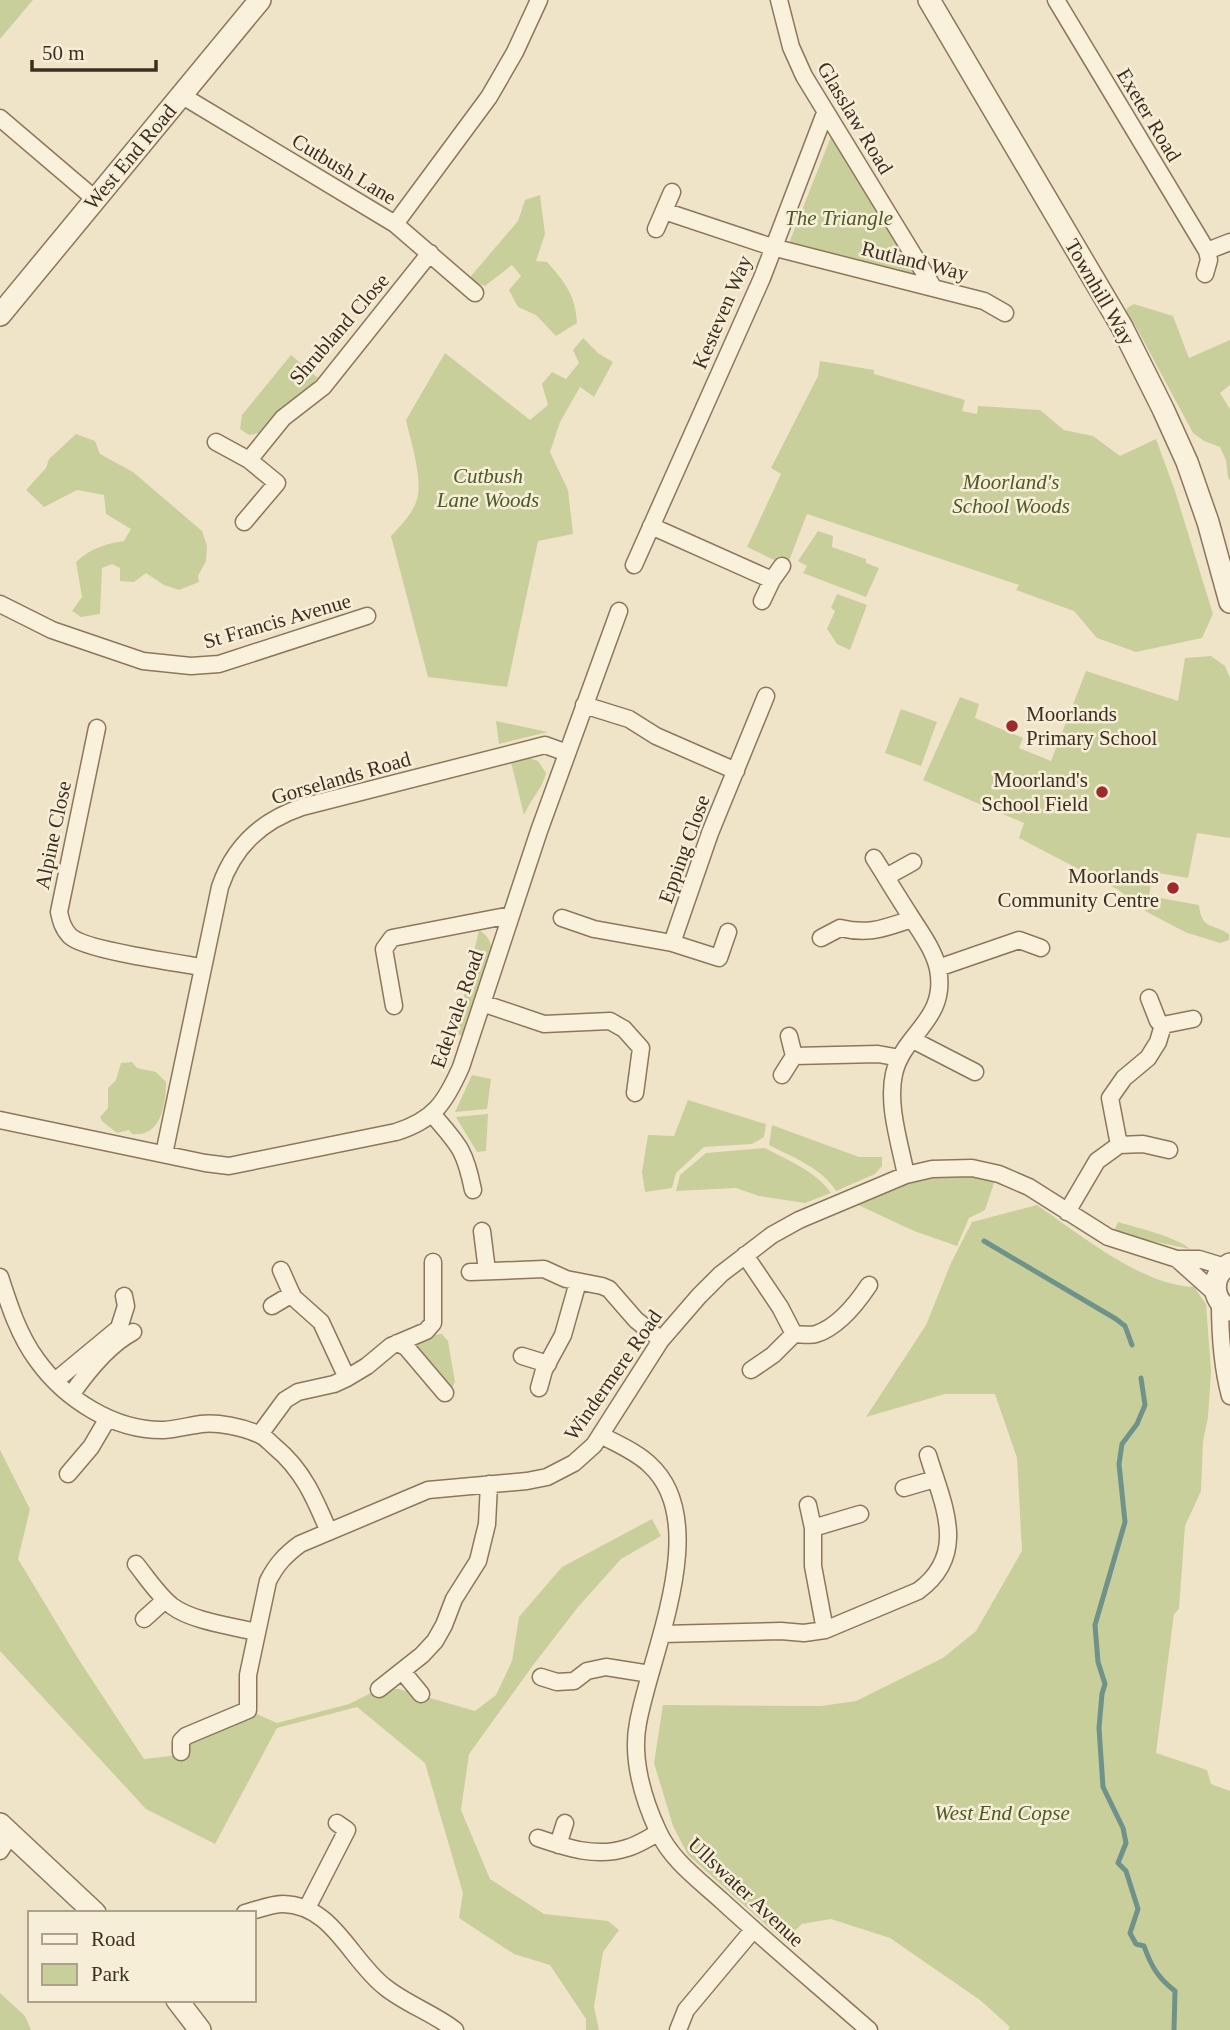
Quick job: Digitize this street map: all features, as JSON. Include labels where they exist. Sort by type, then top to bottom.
[{"type":"street","name":"West End Road","points":[[0,315],[260,0]]},
{"type":"street","points":[[395,224],[489,97],[516,52],[539,0]]},
{"type":"street","name":"Glasslaw Road","points":[[779,0],[795,56],[811,89],[933,287]]},
{"type":"street","name":"Townhill Way","points":[[929,0],[1122,327],[1187,462],[1208,522],[1230,602]]},
{"type":"street","name":"Exeter Road","points":[[1056,0],[1207,251]]},
{"type":"street","name":"Cutbush Lane","points":[[181,95],[395,224],[475,293]]},
{"type":"street","name":"Kesteven Way","points":[[634,565],[762,278],[825,113]]},
{"type":"street","points":[[0,118],[95,199]]},
{"type":"street","points":[[656,229],[671,191]]},
{"type":"street","name":"Rutland Way","points":[[664,211],[772,247],[991,303],[1005,313]]},
{"type":"street","points":[[1205,274],[1209,260],[1207,251],[1230,242]]},
{"type":"street","name":"Shrubland Close","points":[[249,460],[283,418],[323,387],[430,253]]},
{"type":"street","points":[[216,442],[249,460],[277,483],[244,522]]},
{"type":"street","points":[[651,526],[772,580]]},
{"type":"street","points":[[762,601],[782,566]]},
{"type":"street","name":"St Francis Avenue","points":[[0,604],[52,630],[142,661],[191,666],[219,664],[367,616]]},
{"type":"street","name":"Edelvale Road","points":[[0,1120],[229,1166],[396,1132],[416,1126],[433,1115],[453,1085],[567,753],[619,611]]},
{"type":"street","name":"Epping Close","points":[[672,943],[710,833],[736,771],[747,724],[766,696]]},
{"type":"street","points":[[584,705],[629,719],[656,736],[736,771]]},
{"type":"street","name":"Alpine Close","points":[[97,729],[59,912],[63,927],[72,939],[95,946],[202,967]]},
{"type":"street","name":"Gorselands Road","points":[[164,1154],[220,887],[228,866],[247,839],[269,821],[302,807],[545,745],[567,753]]},
{"type":"street","points":[[873,858],[926,939],[938,968],[939,996],[933,1013],[900,1058],[892,1085],[894,1113],[906,1175]]},
{"type":"street","points":[[886,877],[913,862]]},
{"type":"street","points":[[394,1006],[384,949],[392,938],[511,915]]},
{"type":"street","points":[[562,918],[594,929],[672,943],[719,958],[728,932]]},
{"type":"street","points":[[821,938],[840,920],[860,932],[912,919]]},
{"type":"street","points":[[938,968],[1019,940],[1041,948]]},
{"type":"street","points":[[1149,998],[1158,1021],[1163,1025],[1193,1019]]},
{"type":"street","points":[[482,1003],[544,1024],[610,1021],[624,1029],[642,1048],[635,1093]]},
{"type":"street","points":[[1119,1144],[1110,1098],[1124,1077],[1148,1058],[1158,1042],[1163,1025]]},
{"type":"street","points":[[782,1075],[794,1056],[789,1036]]},
{"type":"street","points":[[913,1040],[975,1072]]},
{"type":"street","points":[[794,1056],[878,1054],[900,1058]]},
{"type":"street","points":[[433,1115],[456,1140],[468,1164],[473,1190]]},
{"type":"street","points":[[1067,1212],[1097,1161],[1119,1144],[1143,1144],[1170,1150]]},
{"type":"street","name":"Windermere Road","points":[[181,1752],[181,1741],[186,1736],[248,1710],[248,1675],[256,1632],[268,1581],[281,1559],[300,1544],[428,1490],[527,1481],[561,1470],[584,1455],[601,1435],[633,1380],[661,1340],[699,1296],[745,1255],[799,1220],[906,1175],[932,1169],[972,1168],[999,1174],[1029,1187],[1108,1237],[1177,1259],[1228,1262]]},
{"type":"street","points":[[482,1231],[479,1272],[544,1269],[578,1282],[609,1289],[636,1320],[661,1340]]},
{"type":"street","points":[[745,1255],[780,1307],[794,1334]]},
{"type":"street","name":"Windermere Road","points":[[1177,1259],[1222,1302]]},
{"type":"street","points":[[260,1434],[285,1400],[298,1392],[334,1384],[347,1378],[394,1345],[426,1331],[433,1323],[433,1262]]},
{"type":"street","points":[[1228,1262],[1216,1279],[1222,1302],[1220,1335],[1227,1356],[1224,1376],[1230,1396]]},
{"type":"street","points":[[281,1270],[292,1294],[321,1322],[347,1378]]},
{"type":"street","points":[[0,1277],[5,1306],[27,1344],[55,1381],[71,1395],[108,1418],[128,1426],[163,1430],[219,1423],[260,1434],[302,1474],[329,1532]]},
{"type":"street","points":[[539,1388],[563,1335],[578,1282]]},
{"type":"street","points":[[751,1370],[773,1355],[794,1334],[814,1335],[825,1330],[846,1314],[869,1285]]},
{"type":"street","points":[[272,1306],[292,1294]]},
{"type":"street","points":[[55,1381],[118,1328],[126,1306],[124,1296]]},
{"type":"street","points":[[71,1395],[107,1353],[133,1332]]},
{"type":"street","points":[[394,1345],[406,1347],[445,1393]]},
{"type":"street","points":[[522,1356],[548,1364]]},
{"type":"street","points":[[68,1475],[91,1447],[108,1418]]},
{"type":"street","name":"Ullswater Avenue","points":[[601,1435],[650,1465],[671,1494],[676,1518],[674,1591],[637,1724],[638,1768],[658,1833],[676,1859],[869,2030]]},
{"type":"street","points":[[662,1634],[781,1631],[804,1633],[825,1630],[918,1591],[937,1572],[949,1541],[948,1526],[929,1455]]},
{"type":"street","points":[[904,1488],[935,1479]]},
{"type":"street","points":[[379,1689],[403,1672],[435,1641],[444,1625],[454,1599],[478,1561],[487,1524],[489,1484]]},
{"type":"street","points":[[807,1505],[813,1528],[813,1566],[825,1630]]},
{"type":"street","points":[[813,1528],[860,1514]]},
{"type":"street","points":[[136,1564],[165,1601],[186,1614],[256,1632]]},
{"type":"street","points":[[144,1619],[165,1601]]},
{"type":"street","points":[[541,1677],[557,1682],[574,1681],[587,1671],[606,1667],[650,1674]]},
{"type":"street","points":[[403,1672],[421,1694]]},
{"type":"street","points":[[558,1845],[565,1823]]},
{"type":"street","points":[[307,1908],[347,1829]]},
{"type":"street","points":[[538,1839],[588,1853],[608,1852],[628,1848],[658,1833]]},
{"type":"street","points":[[4,1836],[92,1911]]},
{"type":"street","points":[[253,1911],[281,1904],[307,1908],[328,1922],[385,1987],[455,2030]]},
{"type":"street","points":[[663,2017],[679,2025],[686,2010],[753,1930]]},
{"type":"street","points":[[179,2002],[200,2030]]},
{"type":"green space","points":[[0,0],[33,0],[0,39]]},
{"type":"green space","name":"The Triangle","points":[[832,134],[918,274],[914,277],[789,243]]},
{"type":"green space","points":[[540,195],[545,234],[536,261],[547,262],[559,276],[572,297],[576,313],[577,323],[556,336],[536,315],[518,307],[509,290],[521,276],[512,265],[485,286],[473,282],[471,276],[518,221],[525,200]]},
{"type":"green space","points":[[1134,304],[1173,316],[1189,358],[1230,340],[1230,385],[1220,393],[1230,409],[1230,480],[1220,447],[1193,433],[1135,325],[1125,319],[1127,308]]},
{"type":"green space","name":"Cutbush Lane Woods","points":[[583,338],[598,353],[613,362],[594,397],[580,387],[560,422],[550,452],[568,490],[573,534],[538,541],[507,687],[428,677],[391,536],[411,513],[418,495],[417,467],[406,420],[445,353],[530,420],[548,405],[542,384],[552,372],[566,379],[579,363],[573,350]]},
{"type":"green space","points":[[291,355],[318,378],[260,433],[249,435],[240,429],[242,415]]},
{"type":"green space","name":"Moorland's School Woods","points":[[820,361],[874,370],[874,374],[965,400],[962,411],[977,414],[978,406],[1040,410],[1064,430],[1093,436],[1120,456],[1156,439],[1213,614],[1202,638],[1136,652],[1097,638],[1074,611],[1016,590],[1019,585],[807,514],[787,566],[747,547],[781,474],[771,468],[818,376]]},
{"type":"green space","points":[[76,434],[95,441],[100,454],[133,472],[202,531],[207,546],[206,561],[198,576],[199,582],[179,590],[164,585],[146,573],[134,582],[120,581],[120,568],[112,564],[102,568],[100,614],[81,617],[72,611],[82,597],[76,562],[99,547],[124,541],[131,529],[106,514],[104,495],[77,490],[44,507],[26,490],[46,468],[49,459]]},
{"type":"green space","points":[[818,531],[833,536],[832,547],[866,559],[866,563],[879,568],[866,597],[803,573],[807,566],[798,561]]},
{"type":"green space","points":[[837,594],[867,605],[850,650],[837,644],[827,629],[835,611],[831,608]]},
{"type":"green space","points":[[1211,656],[1225,666],[1230,678],[1230,838],[1197,833],[1188,878],[1153,872],[1149,896],[1199,905],[1206,923],[1229,934],[1229,940],[1220,943],[1185,932],[1147,912],[1117,889],[1019,838],[1024,823],[923,780],[960,697],[979,704],[975,718],[1023,738],[1019,748],[1051,761],[1086,671],[1178,701],[1185,658]]},
{"type":"green space","points":[[901,709],[937,722],[921,766],[885,753]]},
{"type":"green space","points":[[496,721],[548,732],[499,744]]},
{"type":"green space","points":[[529,758],[538,761],[546,773],[524,815],[511,762]]},
{"type":"green space","points":[[479,930],[489,940],[491,954],[462,1035],[455,1035]]},
{"type":"green space","points":[[132,1062],[137,1068],[156,1072],[166,1082],[160,1118],[150,1131],[142,1134],[132,1134],[129,1130],[117,1133],[100,1117],[108,1108],[108,1088],[116,1080],[121,1063]]},
{"type":"green space","points":[[472,1075],[491,1079],[487,1109],[455,1112]]},
{"type":"green space","points":[[688,1100],[766,1124],[764,1137],[752,1144],[704,1147],[676,1173],[672,1188],[645,1192],[642,1172],[648,1135],[674,1136]]},
{"type":"green space","points":[[488,1114],[486,1151],[477,1152],[456,1117]]},
{"type":"green space","points":[[772,1125],[859,1157],[882,1157],[882,1166],[875,1174],[836,1191],[815,1170],[769,1145]]},
{"type":"green space","points":[[765,1148],[809,1172],[831,1193],[805,1203],[759,1196],[736,1188],[676,1191],[680,1175],[706,1153]]},
{"type":"green space","points":[[964,1175],[995,1180],[985,1210],[969,1218],[957,1246],[914,1231],[854,1203],[908,1184]]},
{"type":"green space","name":"West End Copse","points":[[1037,1205],[1133,1268],[1154,1278],[1194,1287],[1206,1304],[1211,1371],[1201,1491],[1185,1526],[1179,1609],[1174,1614],[1156,1753],[1207,1770],[1211,1784],[1230,1791],[1230,2030],[1008,2030],[1010,2027],[980,2000],[890,1938],[831,1919],[802,1924],[784,1941],[688,1855],[673,1826],[654,1763],[663,1705],[821,1706],[856,1701],[943,1658],[976,1631],[1022,1551],[1017,1458],[995,1394],[945,1394],[866,1417],[926,1325],[951,1263],[972,1222]]},
{"type":"green space","points":[[1118,1222],[1166,1236],[1190,1249],[1113,1233]]},
{"type":"green space","points":[[442,1334],[448,1341],[455,1382],[452,1388],[444,1388],[409,1345],[424,1336]]},
{"type":"green space","points":[[0,1450],[30,1509],[18,1559],[79,1660],[144,1759],[187,1754],[188,1742],[248,1710],[277,1723],[349,1704],[379,1689],[399,1689],[475,1711],[496,1695],[512,1661],[519,1617],[562,1567],[652,1519],[661,1536],[621,1559],[578,1607],[469,1754],[461,1810],[490,1879],[544,1914],[608,1921],[619,1930],[603,1952],[594,2007],[599,2030],[586,2030],[586,2019],[550,1965],[514,1954],[459,1918],[463,1893],[425,1763],[357,1707],[277,1728],[215,1844],[146,1809],[0,1651]]},
{"type":"green space","points":[[0,1993],[25,2016],[31,2030],[0,2030]]},
{"type":"waterway","points":[[984,1241],[1116,1319],[1125,1326],[1132,1345]]},
{"type":"waterway","points":[[1141,1378],[1145,1405],[1137,1424],[1122,1444],[1119,1464],[1125,1522],[1095,1625],[1098,1662],[1105,1684],[1099,1728],[1103,1787],[1123,1828],[1126,1843],[1118,1863],[1126,1871],[1138,1909],[1130,1933],[1136,1944],[1144,1946],[1152,1966],[1175,1991],[1174,2030]]},
{"type":"place","name":"Moorlands Primary School","points":[[1012,726]]},
{"type":"place","name":"Moorland's School Field","points":[[1102,792]]},
{"type":"place","name":"Moorlands Community Centre","points":[[1173,888]]}]
